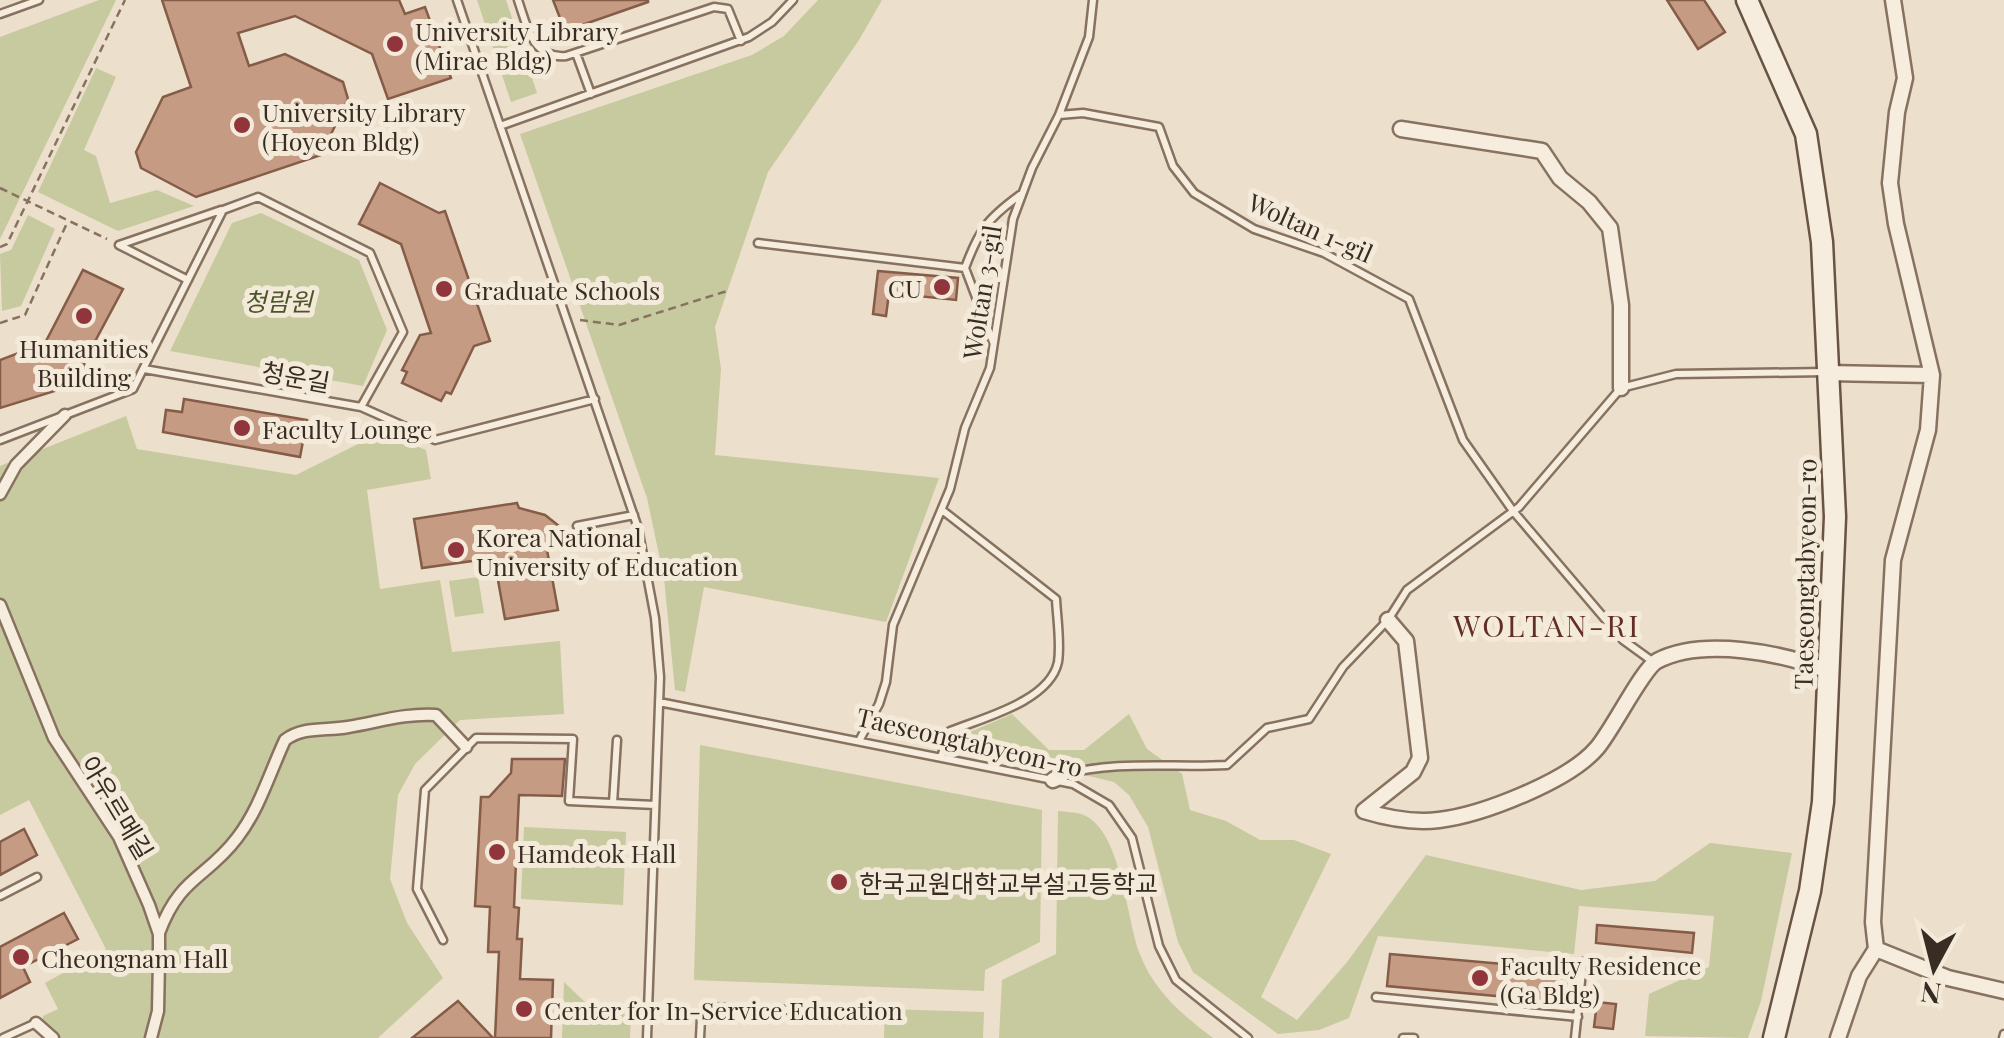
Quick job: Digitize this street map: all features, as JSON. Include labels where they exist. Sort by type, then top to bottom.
[{"type":"main road","name":"Taeseongtabyeon-ro","points":[[1746,0],[1806,134],[1822,242],[1835,517],[1823,802],[1810,891],[1774,1038]]},
{"type":"street","points":[[1838,1038],[1858,976],[1876,950],[1873,922],[1892,560],[1928,430],[1932,375],[1890,183],[1897,112],[1906,78],[1893,0]]},
{"type":"street","points":[[1400,129],[1542,151],[1560,178],[1590,202],[1610,228],[1622,305],[1621,388]]},
{"type":"street","points":[[1827,372],[1932,375]]},
{"type":"street","points":[[0,494],[16,464],[64,415]]},
{"type":"street","name":"아우르메길","points":[[0,604],[54,738],[119,837],[159,934],[158,1012],[151,1038]]},
{"type":"street","points":[[1388,620],[1406,641],[1420,758],[1413,772],[1364,811],[1386,818],[1438,820],[1456,816],[1535,790],[1568,772],[1596,750],[1653,662],[1694,648],[1798,659],[1828,671]]},
{"type":"street","points":[[159,934],[179,892],[242,833],[285,740],[296,732],[356,726],[393,716],[436,715],[466,747]]},
{"type":"street","points":[[1876,950],[1948,978],[2004,990]]},
{"type":"street","points":[[36,1023],[54,1038]]},
{"type":"lane","points":[[0,14],[39,0]]},
{"type":"lane","points":[[456,0],[634,516],[655,618],[659,702],[647,1038]]},
{"type":"lane","points":[[518,0],[531,37],[542,53],[558,57],[714,7],[728,9],[741,40]]},
{"type":"lane","points":[[500,126],[741,40],[772,22],[794,0]]},
{"type":"lane","name":"Woltan 3-gil","points":[[858,741],[879,704],[886,682],[893,625],[942,510],[965,428],[990,368],[1013,218],[1090,38],[1093,0]]},
{"type":"lane","points":[[576,53],[591,94]]},
{"type":"lane","name":"Woltan 1-gil","points":[[1059,115],[1083,113],[1159,128],[1174,166],[1194,193],[1254,229],[1324,253],[1409,299],[1463,440],[1513,510],[1623,640],[1653,662]]},
{"type":"lane","name":"Woltan 3-gil","points":[[758,243],[965,268],[978,233],[993,214],[1022,194]]},
{"type":"lane","points":[[119,245],[258,197],[370,253],[403,332],[360,407]]},
{"type":"lane","points":[[0,440],[133,389],[222,210]]},
{"type":"lane","points":[[119,245],[188,280]]},
{"type":"lane","points":[[965,268],[994,344]]},
{"type":"lane","name":"청운길","points":[[144,370],[360,407],[435,440],[595,399]]},
{"type":"lane","points":[[1057,778],[1082,770],[1227,764],[1268,728],[1309,720],[1343,668],[1388,620],[1407,590],[1513,510],[1621,388],[1676,374],[1827,372]]},
{"type":"lane","points":[[941,757],[950,731],[1022,703],[1053,677],[1058,659],[1056,600],[942,510]]},
{"type":"lane","points":[[577,526],[634,516]]},
{"type":"lane","name":"Taeseongtabyeon-ro","points":[[659,702],[1073,784],[1109,805],[1132,838],[1160,946],[1176,980],[1248,1038]]},
{"type":"lane","points":[[443,940],[418,889],[426,790],[476,738],[573,739],[569,801],[655,806]]},
{"type":"lane","points":[[613,804],[617,740]]},
{"type":"lane","points":[[0,896],[37,877]]},
{"type":"lane","points":[[1575,1038],[1584,962],[1671,970]]},
{"type":"lane","points":[[1376,997],[1578,1017]]},
{"type":"lane","points":[[700,1038],[701,1018],[708,1008],[864,1013]]},
{"type":"lane","points":[[4,1038],[36,1023]]},
{"type":"lane","points":[[1402,1038],[1414,1038]]},
{"type":"path","points":[[0,247],[7,244],[126,0]]},
{"type":"path","points":[[0,188],[119,245]]},
{"type":"path","points":[[0,323],[26,316],[68,220]]},
{"type":"path","points":[[569,324],[584,318],[619,325],[728,291]]},
{"type":"green space","points":[[99,0],[116,0],[0,239],[0,37]]},
{"type":"green space","points":[[477,0],[506,0],[537,93],[511,102]]},
{"type":"green space","points":[[818,0],[882,0],[768,172],[715,327],[721,369],[715,455],[939,478],[886,622],[704,587],[685,692],[675,690],[664,578],[647,498],[520,134],[752,55],[784,36]]},
{"type":"green space","points":[[96,68],[116,77],[84,150],[96,156],[110,203],[157,190],[194,206],[118,231],[38,192]]},
{"type":"green space","name":"청람원","points":[[261,213],[359,260],[387,330],[363,386],[170,351],[232,223]]},
{"type":"green space","points":[[28,215],[55,229],[21,306],[2,311],[0,254],[11,250]]},
{"type":"green space","points":[[126,416],[137,449],[296,475],[360,443],[366,426],[426,450],[431,479],[367,490],[380,589],[440,580],[452,652],[560,641],[564,714],[460,720],[415,764],[398,795],[390,879],[407,923],[443,978],[378,1038],[41,1038],[43,1016],[58,1009],[45,983],[106,949],[29,800],[0,815],[0,466]]},
{"type":"green space","points":[[478,577],[484,613],[455,617],[449,581]]},
{"type":"green space","points":[[1012,714],[1049,750],[1084,750],[1129,714],[1147,749],[1182,774],[1190,810],[1226,821],[1260,840],[1294,840],[1331,854],[1261,997],[1297,1020],[1347,962],[1426,855],[1581,890],[1655,881],[1710,843],[1792,853],[1761,1001],[1748,1038],[1645,1036],[1649,994],[1709,967],[1714,916],[1579,906],[1574,954],[1378,936],[1349,1018],[1319,1030],[1278,1034],[1193,972],[1178,942],[1148,827],[1129,795],[1114,782],[947,742]]},
{"type":"green space","points":[[700,745],[1042,810],[1040,942],[985,970],[984,991],[694,980]]},
{"type":"green space","points":[[1058,811],[1081,814],[1105,836],[1114,854],[1145,966],[1169,1000],[1213,1038],[999,1038],[1002,980],[1056,954]]},
{"type":"green space","points":[[524,827],[626,832],[623,905],[521,899]]},
{"type":"green space","points":[[564,982],[586,1003],[631,1007],[630,1038],[562,1038]]},
{"type":"green space","points":[[885,1009],[984,1012],[983,1038],[884,1038]]},
{"type":"building","points":[[162,0],[399,0],[405,14],[425,7],[451,78],[388,99],[372,54],[295,16],[238,33],[249,66],[285,54],[343,82],[348,99],[321,155],[196,197],[141,168],[136,152],[163,97],[191,87]]},
{"type":"building","points":[[553,0],[648,0],[648,2],[565,31]]},
{"type":"building","points":[[1667,0],[1704,0],[1725,32],[1698,49]]},
{"type":"building","name":"Graduate Schools","points":[[380,183],[439,213],[445,211],[490,341],[474,346],[451,394],[446,392],[441,401],[402,383],[407,372],[402,370],[420,335],[431,333],[401,244],[359,224]]},
{"type":"building","name":"Humanities Building","points":[[83,270],[123,289],[84,362],[87,381],[0,408],[0,360],[45,343]]},
{"type":"building","points":[[878,271],[958,278],[956,300],[889,293],[886,316],[873,314]]},
{"type":"building","name":"Faculty Lounge","points":[[184,399],[307,420],[300,457],[163,432],[166,410],[182,412]]},
{"type":"building","points":[[517,503],[519,508],[545,515],[559,526],[565,548],[547,550],[558,610],[505,619],[494,558],[422,568],[414,519]]},
{"type":"building","name":"Hamdeok Hall","points":[[512,759],[565,759],[562,796],[519,795],[514,907],[519,908],[517,939],[522,939],[520,979],[553,980],[551,1038],[495,1038],[499,952],[488,952],[490,907],[475,906],[481,797],[489,797],[511,773]]},
{"type":"building","points":[[24,829],[37,855],[0,875],[0,842]]},
{"type":"building","name":"Cheongnam Hall","points":[[64,913],[78,939],[23,967],[30,982],[0,998],[0,947]]},
{"type":"building","points":[[1597,925],[1694,933],[1692,953],[1596,943]]},
{"type":"building","name":"Faculty Residence (Ga Bldg)","points":[[1390,954],[1573,970],[1571,1003],[1387,986]]},
{"type":"building","name":"Center for In-Service Education","points":[[458,1001],[493,1038],[412,1038]]},
{"type":"building","points":[[1597,1002],[1616,1004],[1613,1029],[1594,1027]]},
{"type":"place","name":"University Library (Mirae Bldg)","points":[[395,44]]},
{"type":"place","name":"University Library (Hoyeon Bldg)","points":[[242,125]]},
{"type":"place","name":"CU","points":[[942,287]]},
{"type":"place","name":"Graduate Schools","points":[[444,289]]},
{"type":"place","name":"Humanities Building","points":[[84,316]]},
{"type":"place","name":"Faculty Lounge","points":[[242,428]]},
{"type":"place","name":"Korea National University of Education","points":[[456,550]]},
{"type":"place","name":"Hamdeok Hall","points":[[497,852]]},
{"type":"place","name":"한국교원대학교부설고등학교","points":[[839,882]]},
{"type":"place","name":"Cheongnam Hall","points":[[21,957]]},
{"type":"place","name":"Faculty Residence (Ga Bldg)","points":[[1480,978]]},
{"type":"place","name":"Center for In-Service Education","points":[[524,1009]]},
{"type":"district","name":"WOLTAN-RI","points":[[1547,625]]}]
